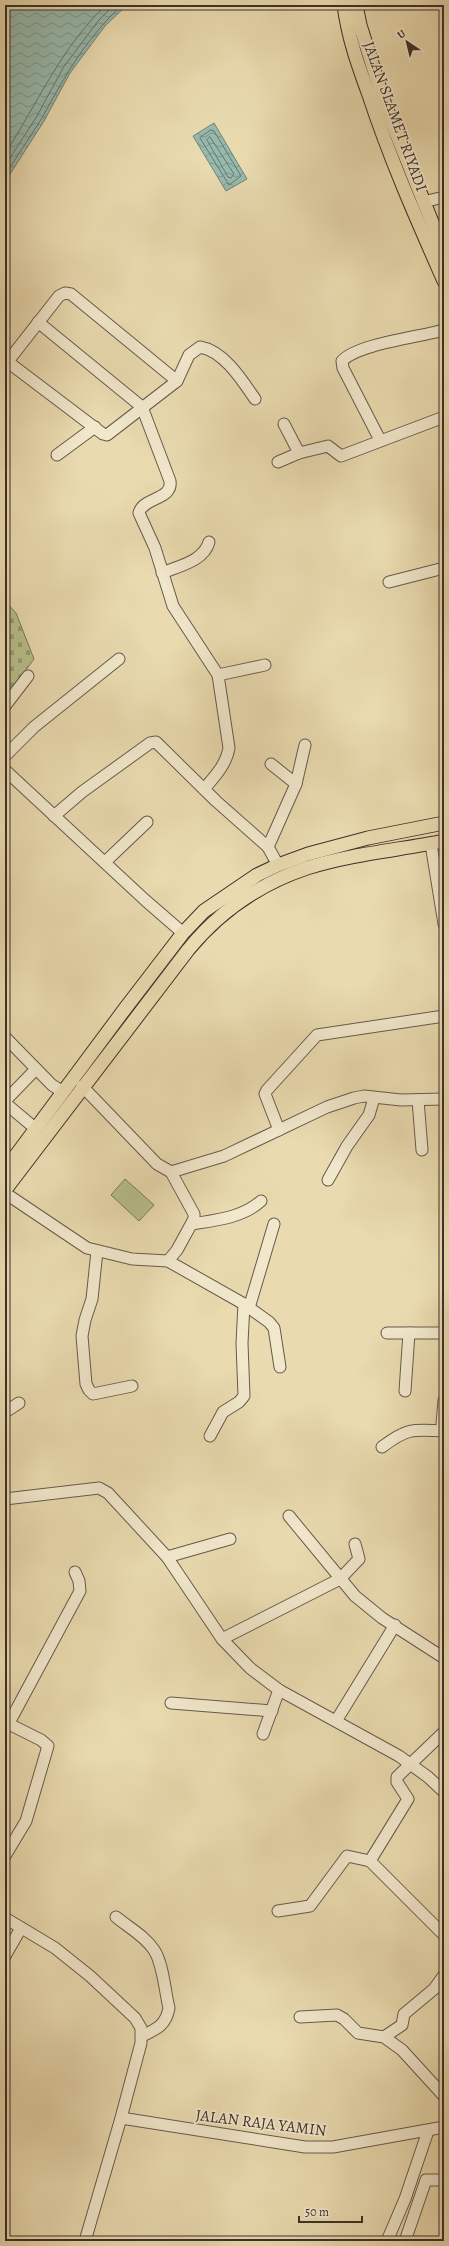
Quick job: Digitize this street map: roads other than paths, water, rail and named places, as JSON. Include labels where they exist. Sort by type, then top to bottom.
[{"type":"main road","name":"JALAN SLAMET RIYADI","points":[[344,5],[346,27],[374,112],[422,212],[444,252]]},
{"type":"main road","name":"JALAN SLAMET RIYADI","points":[[356,5],[360,25],[385,104],[444,281]]},
{"type":"main road","points":[[6,1167],[183,932],[204,910],[257,875],[278,865],[308,854],[368,838],[444,823]]},
{"type":"main road","points":[[5,1190],[82,1086],[135,1018],[204,930],[219,916],[249,895],[307,868],[444,841]]},
{"type":"main road","points":[[124,1010],[135,1018]]},
{"type":"main road","points":[[111,1027],[121,1036]]},
{"type":"street","points":[[422,212],[444,197]]},
{"type":"street","points":[[177,381],[71,294],[65,293],[60,296],[38,322],[6,363],[103,434],[109,434],[177,381],[189,355],[200,347],[210,348],[220,356],[256,399]]},
{"type":"street","points":[[38,322],[142,407],[170,484],[167,493],[142,507],[139,513],[155,548],[173,606],[218,675],[229,748],[227,757],[221,768],[204,789]]},
{"type":"street","points":[[380,440],[342,368],[342,361],[347,355],[380,345],[444,330]]},
{"type":"street","points":[[278,462],[299,453],[328,446],[341,456],[444,417]]},
{"type":"street","points":[[284,424],[299,453]]},
{"type":"street","points":[[56,455],[95,427]]},
{"type":"street","points":[[162,573],[200,556],[207,549],[209,542]]},
{"type":"street","points":[[389,582],[444,568]]},
{"type":"street","points":[[5,756],[34,727],[119,659]]},
{"type":"street","points":[[218,675],[265,665]]},
{"type":"street","points":[[5,706],[28,676]]},
{"type":"street","points":[[54,816],[82,792],[156,742],[204,789],[268,847],[278,865]]},
{"type":"street","points":[[268,847],[296,784],[306,745]]},
{"type":"street","points":[[271,764],[296,784]]},
{"type":"street","points":[[5,770],[183,932]]},
{"type":"street","points":[[105,862],[148,822]]},
{"type":"street","points":[[431,844],[444,924]]},
{"type":"street","points":[[279,1130],[265,1094],[317,1034],[444,1016]]},
{"type":"street","points":[[5,1037],[52,1085],[63,1092]]},
{"type":"street","points":[[36,1069],[5,1102],[36,1129]]},
{"type":"street","points":[[82,1086],[157,1164],[171,1172],[194,1214],[192,1224],[168,1261]]},
{"type":"street","points":[[171,1172],[224,1156],[345,1100],[364,1096],[374,1098],[418,1100],[444,1099]]},
{"type":"street","points":[[328,1180],[347,1146],[368,1115],[374,1098]]},
{"type":"street","points":[[418,1100],[422,1150]]},
{"type":"street","points":[[5,1194],[77,1243],[97,1251],[132,1259],[168,1261],[247,1306],[270,1322],[274,1328],[280,1367]]},
{"type":"street","points":[[192,1224],[234,1217],[252,1209],[261,1201]]},
{"type":"street","points":[[210,1436],[223,1412],[239,1402],[244,1396],[242,1343],[247,1306],[274,1224]]},
{"type":"street","points":[[97,1251],[92,1298],[82,1336],[86,1384],[93,1394],[132,1386]]},
{"type":"street","points":[[387,1333],[444,1333]]},
{"type":"street","points":[[405,1391],[409,1333]]},
{"type":"street","points":[[382,1447],[400,1434],[411,1430],[444,1430],[442,1424],[444,1400]]},
{"type":"street","points":[[5,1412],[19,1403]]},
{"type":"street","points":[[5,1499],[99,1488],[114,1499],[167,1557],[222,1639],[250,1668],[280,1690],[409,1764],[444,1792]]},
{"type":"street","points":[[289,1516],[355,1596],[444,1658]]},
{"type":"street","points":[[167,1557],[230,1540]]},
{"type":"street","points":[[222,1639],[340,1579],[359,1559],[355,1544]]},
{"type":"street","points":[[5,1856],[26,1821],[48,1746],[41,1740],[7,1722],[80,1591],[81,1586],[75,1572]]},
{"type":"street","points":[[336,1721],[395,1625]]},
{"type":"street","points":[[264,1734],[280,1690]]},
{"type":"street","points":[[171,1703],[272,1711]]},
{"type":"street","points":[[370,1861],[408,1798],[396,1779],[409,1764],[444,1732]]},
{"type":"street","points":[[278,1911],[310,1906],[347,1856],[370,1861],[444,1934]]},
{"type":"street","points":[[116,1917],[144,1938],[154,1949],[163,1980],[169,2008],[166,2020],[158,2028],[142,2036]]},
{"type":"street","points":[[5,1918],[55,1948],[90,1976],[135,2018],[141,2028],[142,2036],[121,2118],[85,2241]]},
{"type":"street","points":[[5,1956],[21,1928]]},
{"type":"street","points":[[384,2037],[402,2024],[404,2014],[434,1989],[444,1975]]},
{"type":"street","points":[[300,2017],[337,2015],[344,2019],[358,2033],[384,2037],[402,2050],[444,2096]]},
{"type":"street","name":"JALAN RAJA YAMIN","points":[[121,2118],[305,2147],[333,2147],[444,2127]]},
{"type":"street","points":[[387,2241],[405,2198],[428,2131]]},
{"type":"street","points":[[405,2241],[426,2180],[444,2180]]},
{"type":"water","points":[[5,5],[127,5],[105,26],[70,73],[44,121],[5,182]]},
{"type":"water","points":[[214,123],[247,179],[226,191],[193,136]]}]
